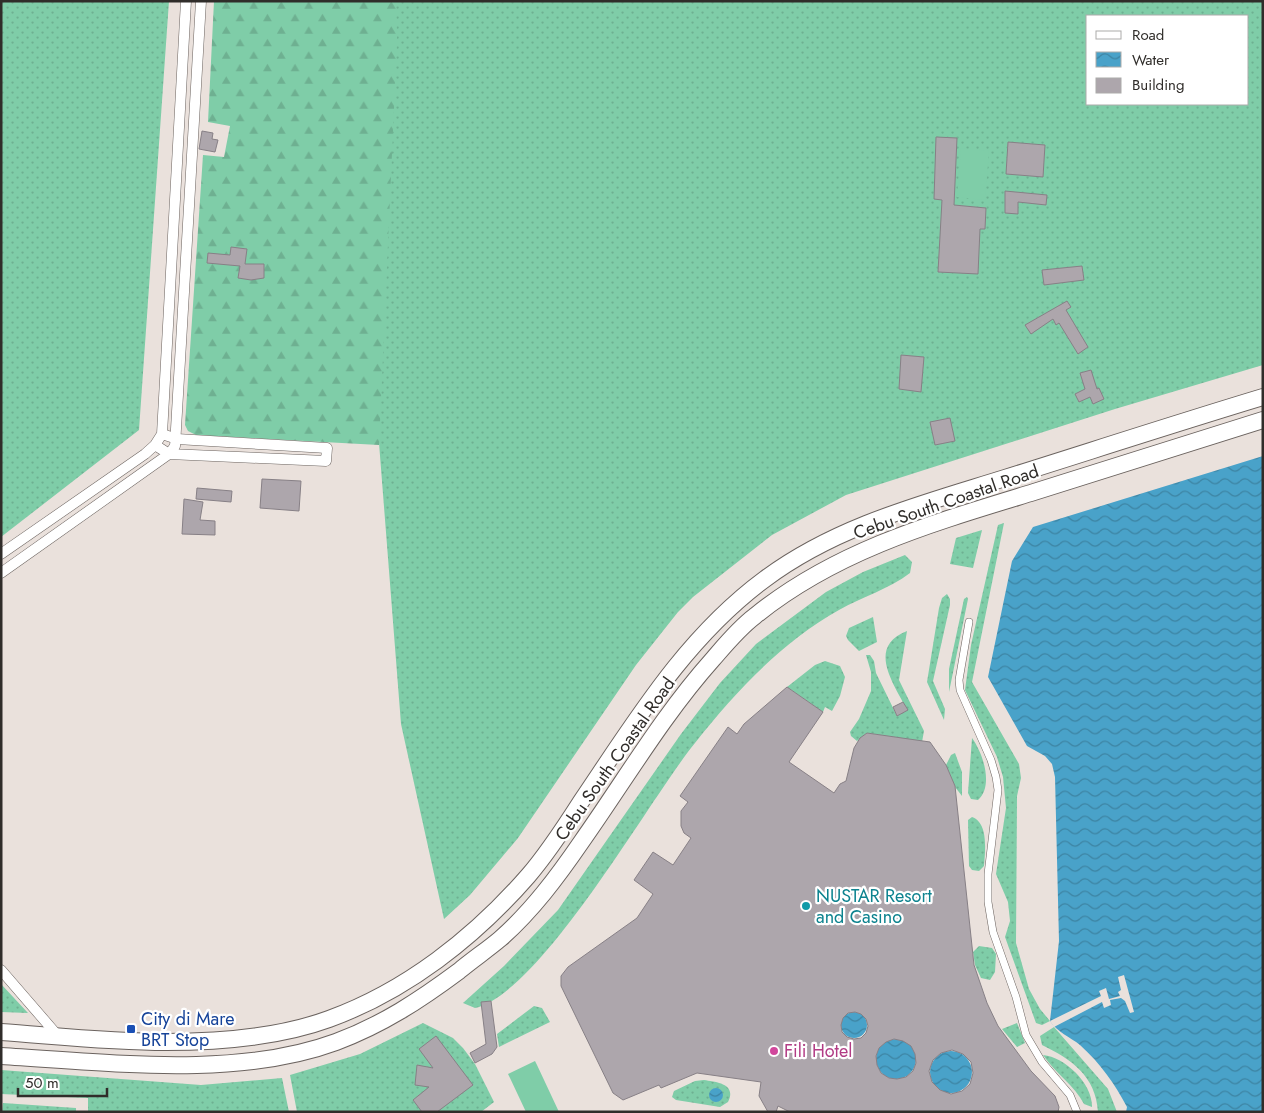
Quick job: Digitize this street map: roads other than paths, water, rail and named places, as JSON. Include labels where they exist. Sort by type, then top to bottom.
[{"type":"highway","name":"Cebu South Coastal Road","points":[[1,1032],[165,1042],[233,1038],[297,1028],[327,1020],[394,988],[438,961],[485,920],[529,875],[679,660],[715,620],[784,564],[809,548],[884,516],[1263,397]]},
{"type":"highway","name":"Cebu South Coastal Road","points":[[1,1056],[166,1065],[238,1062],[304,1052],[336,1042],[373,1026],[420,1001],[501,938],[547,890],[582,842],[666,717],[698,676],[752,618],[775,600],[821,570],[891,538],[1263,420]]},
{"type":"street","points":[[1,554],[156,445],[162,434],[186,1]]},
{"type":"street","points":[[1,573],[169,454],[178,439],[201,1]]},
{"type":"street","points":[[156,445],[169,454],[326,461],[327,448],[178,439],[162,434]]},
{"type":"street","points":[[969,622],[958,680],[960,690],[991,760],[998,790],[988,874],[988,902],[994,932],[1032,1048],[1070,1095],[1077,1112]]},
{"type":"street","points":[[1,970],[58,1036]]},
{"type":"water","points":[[1263,456],[1263,1112],[1126,1112],[1127,1107],[1122,1098],[1101,1067],[1088,1052],[1050,1021],[1059,941],[1055,777],[1052,764],[1045,756],[1027,746],[988,677],[1012,561],[1033,527]]},
{"type":"water","points":[[854,1012],[863,1016],[867,1025],[863,1034],[854,1038],[845,1034],[841,1025],[845,1016]]},
{"type":"water","points":[[896,1039],[910,1045],[916,1059],[910,1073],[896,1079],[882,1073],[876,1059],[882,1045]]},
{"type":"water","points":[[955,1051],[963,1054],[969,1060],[972,1072],[969,1084],[963,1090],[947,1093],[939,1090],[933,1084],[930,1068],[933,1060],[939,1054]]},
{"type":"water","points":[[713,1088],[719,1088],[723,1095],[719,1102],[713,1102],[709,1098],[709,1092]]},
{"type":"place","name":"NUSTAR Resort and Casino","points":[[806,906]]},
{"type":"place","name":"City di Mare BRT Stop","points":[[131,1029]]},
{"type":"place","name":"Fili Hotel","points":[[774,1051]]}]
